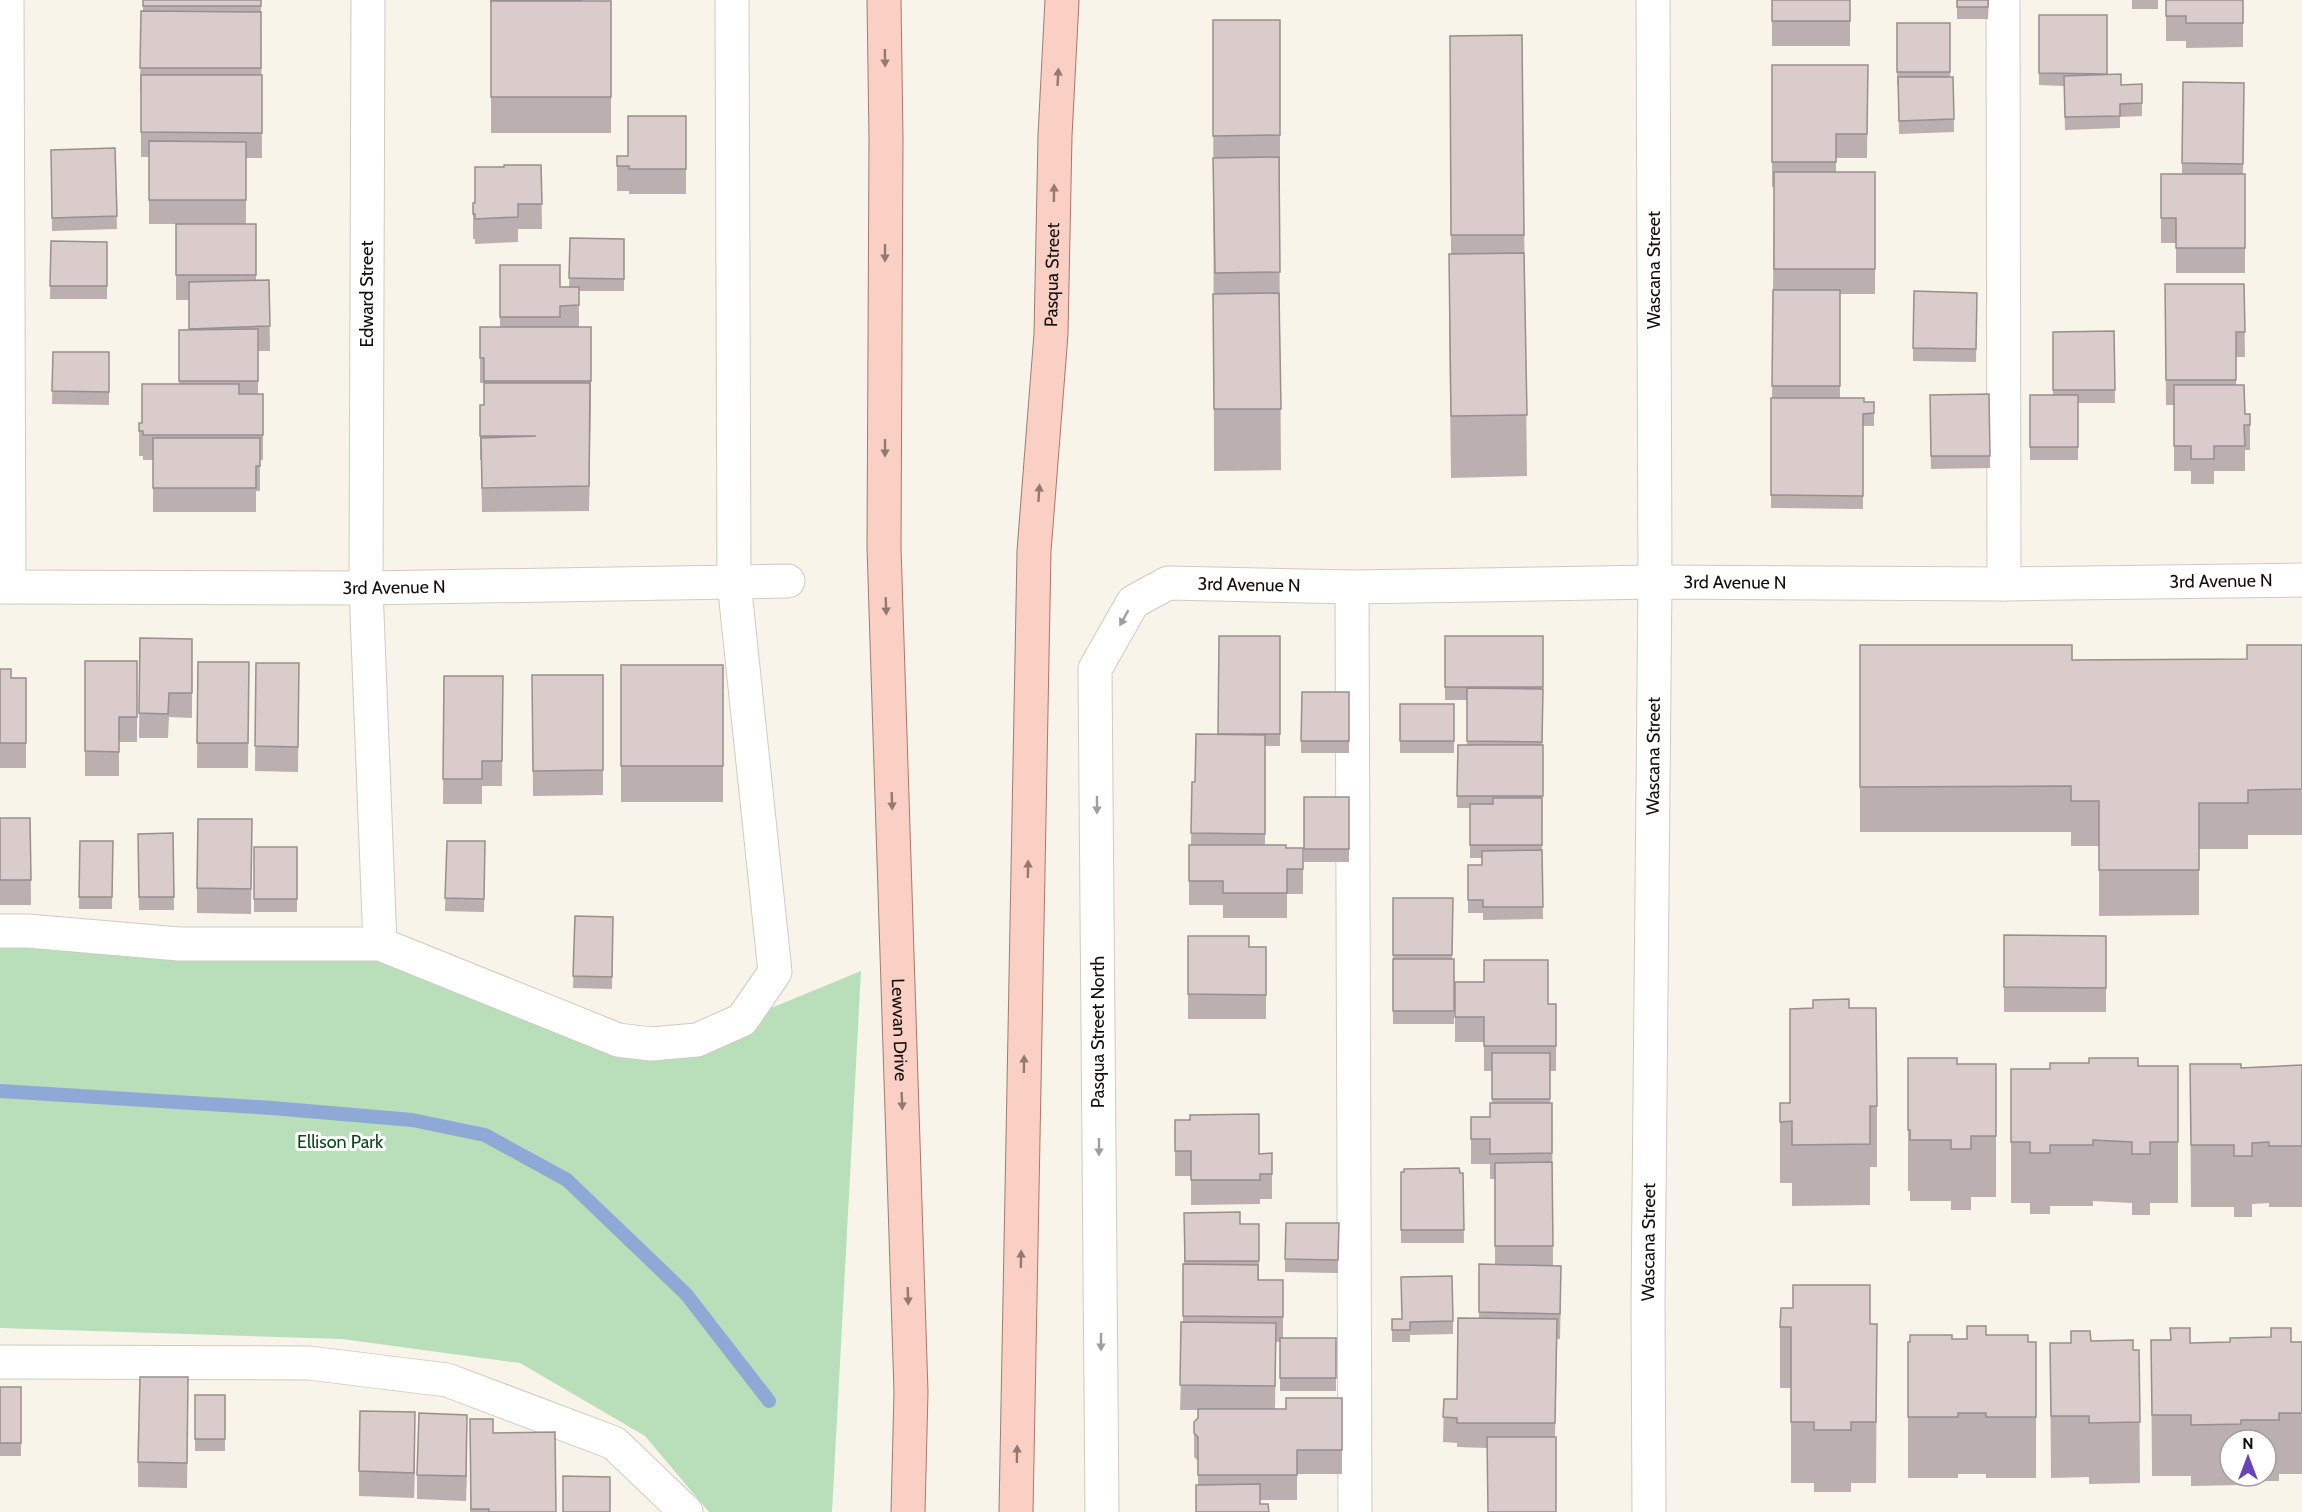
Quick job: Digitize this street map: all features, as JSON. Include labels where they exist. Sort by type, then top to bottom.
[{"type":"main road","name":"Lewvan Drive","points":[[884,0],[886,139],[884,547],[911,1392],[908,1512]]},
{"type":"main road","name":"Pasqua Street","points":[[1016,1512],[1034,551],[1051,334],[1055,136],[1062,0]]},
{"type":"street","points":[[4,587],[4,203],[8,0]]},
{"type":"street","name":"Edward Street","points":[[368,0],[366,588],[380,944]]},
{"type":"street","points":[[0,931],[28,931],[179,944],[380,944],[618,1040],[651,1044],[697,1040],[742,1020],[775,972],[734,582],[732,0]]},
{"type":"street","name":"Wascana Street","points":[[1649,1512],[1655,582],[1653,0]]},
{"type":"street","points":[[2003,0],[2004,584]]},
{"type":"street","name":"3rd Avenue N","points":[[1168,583],[1352,587],[1655,582],[2004,584],[2302,580]]},
{"type":"street","name":"3rd Avenue N","points":[[4,587],[366,588],[788,581]]},
{"type":"street","name":"Pasqua Street North","points":[[1102,1512],[1095,669],[1133,602],[1168,583]]},
{"type":"street","points":[[1352,587],[1355,1512]]},
{"type":"street","points":[[0,1362],[309,1364],[447,1380],[614,1443],[686,1512]]},
{"type":"green space","name":"Ellison Park","points":[[0,931],[380,944],[618,1040],[742,1020],[861,971],[832,1512],[709,1512],[645,1436],[520,1363],[342,1339],[0,1328]]},
{"type":"building","points":[[143,0],[261,0],[261,6],[143,6]]},
{"type":"building","points":[[581,0],[581,1],[491,1]]},
{"type":"building","points":[[1772,0],[1850,0],[1850,21],[1772,21]]},
{"type":"building","points":[[1957,0],[1988,0],[1988,7],[1957,7]]},
{"type":"building","points":[[2166,0],[2243,0],[2243,23],[2186,23],[2186,16],[2166,16]]},
{"type":"building","points":[[491,1],[611,1],[611,97],[491,97]]},
{"type":"building","points":[[141,11],[261,12],[261,68],[140,68]]},
{"type":"building","points":[[2039,15],[2107,15],[2107,74],[2039,73]]},
{"type":"building","points":[[1213,20],[1280,20],[1280,135],[1213,136]]},
{"type":"building","points":[[1897,23],[1950,23],[1950,72],[1897,72]]},
{"type":"building","points":[[1522,35],[1524,235],[1451,235],[1450,36]]},
{"type":"building","points":[[1772,65],[1868,65],[1867,134],[1836,134],[1836,162],[1772,162]]},
{"type":"building","points":[[2121,74],[2121,85],[2142,84],[2142,103],[2120,104],[2120,116],[2065,117],[2064,76]]},
{"type":"building","points":[[141,75],[262,75],[262,133],[141,132]]},
{"type":"building","points":[[1898,77],[1953,77],[1954,119],[1899,121]]},
{"type":"building","points":[[2183,82],[2244,83],[2243,164],[2182,163]]},
{"type":"building","points":[[628,116],[686,116],[686,169],[629,169],[629,166],[617,166],[617,156],[628,156]]},
{"type":"building","points":[[149,141],[246,142],[246,200],[149,200]]},
{"type":"building","points":[[115,148],[117,216],[52,218],[51,150]]},
{"type":"building","points":[[1279,157],[1280,272],[1215,273],[1213,158]]},
{"type":"building","points":[[504,165],[541,165],[542,204],[518,204],[518,217],[475,219],[473,203],[475,203],[475,167],[504,167]]},
{"type":"building","points":[[1774,172],[1875,172],[1875,269],[1774,269]]},
{"type":"building","points":[[2161,174],[2245,174],[2245,248],[2176,248],[2176,218],[2161,218]]},
{"type":"building","points":[[176,224],[256,224],[256,275],[176,275]]},
{"type":"building","points":[[570,238],[624,239],[624,279],[569,278]]},
{"type":"building","points":[[51,241],[107,242],[107,286],[50,286]]},
{"type":"building","points":[[1524,253],[1527,415],[1451,416],[1449,254]]},
{"type":"building","points":[[500,265],[560,265],[560,287],[579,287],[579,305],[560,306],[560,317],[500,317]]},
{"type":"building","points":[[269,280],[270,326],[189,329],[189,282]]},
{"type":"building","points":[[2165,284],[2244,284],[2245,332],[2236,332],[2236,380],[2166,380]]},
{"type":"building","points":[[1773,290],[1840,290],[1840,386],[1772,386]]},
{"type":"building","points":[[1914,291],[1977,293],[1976,349],[1913,348]]},
{"type":"building","points":[[1279,293],[1281,409],[1214,409],[1213,294]]},
{"type":"building","points":[[480,327],[591,327],[591,381],[484,381],[484,358],[480,358]]},
{"type":"building","points":[[258,329],[258,381],[179,381],[179,330]]},
{"type":"building","points":[[2114,331],[2115,390],[2053,390],[2053,332]]},
{"type":"building","points":[[53,352],[109,352],[109,392],[52,391]]},
{"type":"building","points":[[484,383],[590,383],[589,486],[482,488],[481,438],[536,436],[480,436],[480,405],[484,405]]},
{"type":"building","points":[[142,384],[239,384],[239,394],[263,394],[263,435],[143,435],[143,431],[139,431],[139,423],[142,423]]},
{"type":"building","points":[[2174,385],[2244,385],[2245,414],[2250,414],[2250,425],[2244,425],[2245,446],[2214,446],[2214,459],[2191,459],[2191,446],[2174,446]]},
{"type":"building","points":[[1989,394],[1990,456],[1931,456],[1930,395]]},
{"type":"building","points":[[2030,395],[2078,395],[2078,447],[2030,447]]},
{"type":"building","points":[[1771,398],[1864,398],[1864,402],[1874,402],[1874,413],[1863,414],[1863,496],[1771,495]]},
{"type":"building","points":[[153,438],[260,438],[260,466],[256,466],[256,488],[153,488]]},
{"type":"building","points":[[1219,636],[1280,636],[1280,734],[1218,734]]},
{"type":"building","points":[[1445,636],[1543,636],[1543,687],[1445,687]]},
{"type":"building","points":[[140,638],[192,639],[192,693],[169,693],[168,714],[139,713]]},
{"type":"building","points":[[1860,645],[2072,645],[2072,660],[2247,659],[2247,645],[2302,645],[2302,789],[2248,790],[2248,803],[2199,803],[2199,870],[2099,870],[2099,801],[2071,801],[2071,786],[1860,787]]},
{"type":"building","points":[[85,661],[137,661],[137,717],[119,717],[119,752],[85,751]]},
{"type":"building","points":[[198,662],[249,662],[248,743],[197,743]]},
{"type":"building","points":[[256,663],[299,663],[298,747],[255,746]]},
{"type":"building","points":[[621,665],[723,665],[723,766],[621,766]]},
{"type":"building","points":[[0,669],[11,669],[11,678],[26,678],[26,743],[0,743]]},
{"type":"building","points":[[532,675],[603,675],[603,770],[533,771]]},
{"type":"building","points":[[444,676],[503,676],[502,761],[482,761],[482,779],[443,779]]},
{"type":"building","points":[[1467,688],[1543,689],[1542,742],[1467,741]]},
{"type":"building","points":[[1302,692],[1349,692],[1349,741],[1301,741]]},
{"type":"building","points":[[1400,704],[1454,704],[1454,741],[1400,741]]},
{"type":"building","points":[[1196,734],[1265,735],[1265,834],[1191,833]]},
{"type":"building","points":[[1458,745],[1543,745],[1543,796],[1457,796]]},
{"type":"building","points":[[1304,797],[1349,797],[1349,849],[1304,849]]},
{"type":"building","points":[[1493,798],[1542,798],[1542,845],[1470,845],[1470,804],[1493,804]]},
{"type":"building","points":[[0,818],[30,818],[31,880],[0,880]]},
{"type":"building","points":[[198,819],[252,819],[251,889],[197,888]]},
{"type":"building","points":[[173,833],[174,897],[139,897],[138,834]]},
{"type":"building","points":[[80,841],[113,841],[112,897],[79,897]]},
{"type":"building","points":[[447,841],[485,841],[484,899],[445,898]]},
{"type":"building","points":[[1189,845],[1286,845],[1286,848],[1303,848],[1303,869],[1287,869],[1287,893],[1223,893],[1223,881],[1189,881]]},
{"type":"building","points":[[254,847],[297,847],[297,899],[254,899]]},
{"type":"building","points":[[1542,850],[1543,907],[1483,907],[1483,900],[1468,900],[1468,865],[1482,865],[1482,851]]},
{"type":"building","points":[[1393,898],[1453,898],[1452,955],[1393,955]]},
{"type":"building","points":[[575,916],[613,917],[612,977],[573,976]]},
{"type":"building","points":[[2004,935],[2106,936],[2106,988],[2004,987]]},
{"type":"building","points":[[1188,936],[1249,936],[1249,947],[1266,947],[1266,995],[1188,994]]},
{"type":"building","points":[[1393,959],[1454,959],[1454,1011],[1393,1011]]},
{"type":"building","points":[[1484,960],[1548,960],[1548,1004],[1556,1004],[1556,1046],[1484,1046],[1484,1017],[1455,1017],[1455,982],[1484,982]]},
{"type":"building","points":[[1849,999],[1849,1008],[1876,1008],[1877,1106],[1870,1106],[1870,1144],[1792,1145],[1792,1121],[1780,1122],[1780,1103],[1790,1103],[1790,1009],[1813,1008],[1813,1000]]},
{"type":"building","points":[[1492,1053],[1550,1053],[1550,1099],[1492,1099]]},
{"type":"building","points":[[1908,1058],[1957,1058],[1957,1064],[1996,1064],[1996,1136],[1971,1136],[1971,1149],[1951,1149],[1951,1140],[1910,1140]]},
{"type":"building","points":[[2089,1058],[2138,1058],[2138,1066],[2178,1066],[2178,1142],[2150,1142],[2150,1154],[2132,1154],[2132,1142],[2093,1140],[2093,1145],[2050,1145],[2050,1153],[2030,1153],[2030,1142],[2011,1142],[2011,1069],[2050,1069],[2050,1063],[2089,1063]]},
{"type":"building","points":[[2190,1064],[2241,1064],[2241,1068],[2302,1065],[2302,1146],[2269,1146],[2269,1142],[2252,1143],[2252,1156],[2234,1156],[2234,1145],[2191,1145]]},
{"type":"building","points":[[1490,1103],[1552,1103],[1552,1153],[1490,1154],[1490,1139],[1471,1139],[1471,1117],[1490,1117]]},
{"type":"building","points":[[1259,1114],[1259,1154],[1272,1153],[1272,1174],[1260,1174],[1260,1180],[1191,1180],[1191,1151],[1175,1151],[1175,1120],[1190,1120],[1190,1115]]},
{"type":"building","points":[[1552,1162],[1553,1246],[1495,1246],[1495,1163]]},
{"type":"building","points":[[1459,1168],[1460,1173],[1463,1173],[1464,1230],[1401,1230],[1401,1172],[1404,1172],[1404,1169]]},
{"type":"building","points":[[1240,1212],[1240,1224],[1259,1224],[1259,1261],[1185,1261],[1184,1213]]},
{"type":"building","points":[[1286,1223],[1339,1223],[1338,1260],[1285,1259]]},
{"type":"building","points":[[1183,1264],[1258,1265],[1258,1280],[1283,1280],[1283,1317],[1183,1316]]},
{"type":"building","points":[[1479,1264],[1561,1266],[1560,1314],[1479,1312]]},
{"type":"building","points":[[1452,1276],[1453,1321],[1410,1322],[1410,1330],[1392,1330],[1392,1319],[1402,1319],[1401,1277]]},
{"type":"building","points":[[1793,1285],[1870,1285],[1870,1324],[1877,1324],[1876,1422],[1851,1422],[1851,1430],[1814,1430],[1814,1422],[1791,1422],[1791,1327],[1780,1327],[1781,1308],[1793,1308]]},
{"type":"building","points":[[1458,1318],[1557,1319],[1555,1423],[1457,1423],[1457,1418],[1443,1417],[1444,1399],[1457,1399]]},
{"type":"building","points":[[1181,1322],[1276,1323],[1275,1386],[1180,1385]]},
{"type":"building","points":[[1967,1326],[1986,1326],[1986,1335],[2028,1335],[2028,1342],[2036,1342],[2036,1417],[1986,1417],[1986,1413],[1958,1413],[1958,1417],[1908,1417],[1908,1342],[1910,1342],[1910,1335],[1952,1335],[1952,1339],[1967,1339]]},
{"type":"building","points":[[2170,1328],[2190,1328],[2190,1343],[2230,1342],[2230,1338],[2271,1337],[2271,1328],[2291,1328],[2291,1342],[2302,1342],[2302,1413],[2279,1413],[2279,1420],[2241,1420],[2241,1424],[2191,1425],[2191,1415],[2152,1415],[2151,1340],[2171,1340]]},
{"type":"building","points":[[2071,1331],[2090,1331],[2091,1341],[2133,1340],[2133,1350],[2139,1350],[2140,1422],[2089,1423],[2089,1416],[2051,1416],[2050,1343],[2071,1343]]},
{"type":"building","points":[[1280,1338],[1336,1338],[1336,1378],[1280,1378]]},
{"type":"building","points":[[140,1377],[188,1377],[187,1463],[138,1462]]},
{"type":"building","points":[[0,1387],[21,1387],[21,1443],[0,1443]]},
{"type":"building","points":[[195,1395],[225,1395],[225,1439],[195,1439]]},
{"type":"building","points":[[1286,1398],[1342,1398],[1342,1450],[1297,1450],[1297,1475],[1198,1475],[1198,1437],[1194,1433],[1194,1422],[1198,1418],[1198,1409],[1286,1409]]},
{"type":"building","points":[[360,1411],[415,1412],[414,1473],[359,1471]]},
{"type":"building","points":[[419,1413],[467,1415],[466,1476],[417,1475]]},
{"type":"building","points":[[470,1419],[493,1419],[493,1433],[555,1432],[556,1512],[489,1512],[489,1509],[471,1509]]},
{"type":"building","points":[[1487,1437],[1556,1437],[1556,1512],[1488,1512]]},
{"type":"building","points":[[563,1476],[610,1477],[610,1512],[563,1512]]},
{"type":"building","points":[[1260,1484],[1260,1504],[1268,1504],[1269,1512],[1196,1512],[1196,1485]]},
{"type":"waterway","points":[[0,1091],[272,1108],[412,1120],[485,1135],[567,1180],[686,1294],[769,1401]]}]
